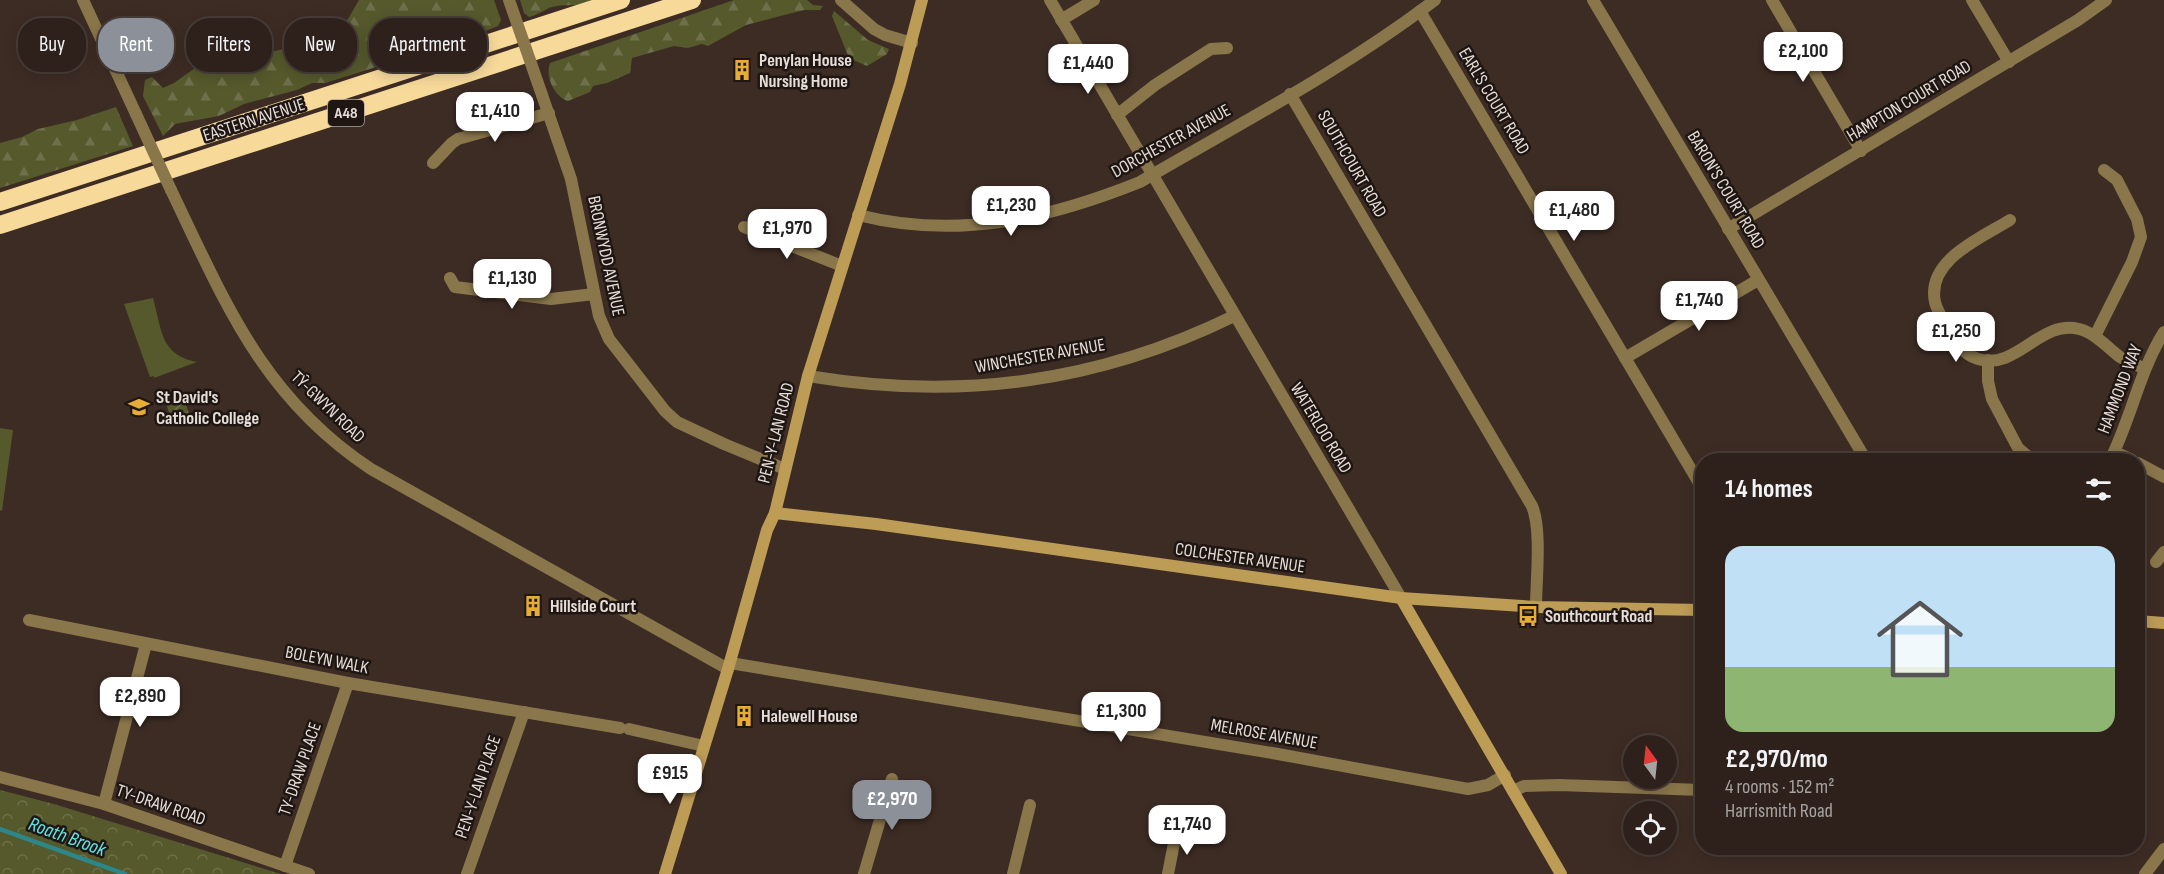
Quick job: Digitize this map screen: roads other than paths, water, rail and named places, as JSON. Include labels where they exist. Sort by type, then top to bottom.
[{"type":"highway","name":"EASTERN AVENUE","points":[[0,202],[621,0]]},
{"type":"highway","name":"EASTERN AVENUE","points":[[0,225],[692,0]]},
{"type":"street","name":"TŶ-GWYN ROAD","points":[[83,0],[223,297],[254,353],[295,404],[346,451],[371,469],[729,666]]},
{"type":"street","name":"BRONWYDD AVENUE","points":[[509,0],[571,179],[598,316],[609,339],[672,418],[687,428],[785,469]]},
{"type":"street","points":[[841,0],[874,29],[885,35],[912,43]]},
{"type":"street","name":"PEN-Y-LAN ROAD","points":[[665,874],[729,666],[767,530],[775,513],[808,376],[912,43],[922,0]]},
{"type":"street","name":"WATERLOO ROAD","points":[[1050,0],[1561,874]]},
{"type":"street","points":[[1061,20],[1094,0]]},
{"type":"street","name":"DORCHESTER AVENUE","points":[[858,215],[918,225],[972,225],[1004,223],[1087,202],[1140,182],[1382,39],[1435,0]]},
{"type":"street","name":"BARON'S COURT ROAD","points":[[1593,0],[1862,453]]},
{"type":"street","points":[[1772,0],[1861,151]]},
{"type":"street","points":[[1972,0],[2009,62]]},
{"type":"street","name":"HAMPTON COURT ROAD","points":[[1728,229],[2009,62],[2106,0]]},
{"type":"street","name":"EARL'S COURT ROAD","points":[[1420,11],[1695,476]]},
{"type":"street","points":[[1117,115],[1155,85],[1211,49],[1227,48]]},
{"type":"street","name":"SOUTHCOURT ROAD","points":[[1290,94],[1532,506],[1535,514],[1536,607]]},
{"type":"street","points":[[433,164],[458,139],[549,113]]},
{"type":"street","points":[[2095,336],[2132,262],[2141,237],[2137,219],[2116,180],[2104,170]]},
{"type":"street","points":[[2010,220],[1954,257],[1941,270],[1936,281],[1935,302],[1953,339],[1968,354],[1988,360],[2005,358],[2059,328],[2079,329],[2095,336],[2119,356],[2145,369]]},
{"type":"street","points":[[744,227],[842,266]]},
{"type":"street","points":[[450,278],[455,287],[533,298],[551,299],[594,294]]},
{"type":"street","points":[[1625,358],[1758,280]]},
{"type":"street","name":"WINCHESTER AVENUE","points":[[808,376],[877,385],[940,388],[1012,383],[1090,368],[1132,357],[1192,335],[1234,316]]},
{"type":"street","name":"HAMMOND WAY","points":[[2113,453],[2145,369],[2164,332]]},
{"type":"street","points":[[1988,360],[1988,381],[1992,399],[2019,448],[2024,453]]},
{"type":"street","points":[[2145,467],[2164,477]]},
{"type":"street","name":"COLCHESTER AVENUE","points":[[775,513],[876,524],[1401,598],[1536,607],[1695,610]]},
{"type":"street","name":"BOLEYN WALK","points":[[29,620],[348,683],[625,728],[704,746]]},
{"type":"street","points":[[2145,622],[2164,623]]},
{"type":"street","points":[[104,804],[146,644]]},
{"type":"street","name":"MELROSE AVENUE","points":[[729,666],[1266,752],[1468,789],[1488,785],[1505,775]]},
{"type":"street","name":"TY-DRAW PLACE","points":[[285,866],[348,683]]},
{"type":"street","name":"PEN-Y-LAN PLACE","points":[[467,874],[524,712]]},
{"type":"street","name":"TY-DRAW ROAD","points":[[0,777],[104,804],[309,874]]},
{"type":"street","points":[[864,874],[892,779]]},
{"type":"street","points":[[1514,791],[1524,786],[1559,785],[1695,790]]},
{"type":"street","points":[[1013,874],[1030,805]]},
{"type":"street","points":[[1168,874],[1176,833]]},
{"type":"street","points":[[2145,874],[2164,849]]},
{"type":"waterway","name":"Roath Brook","points":[[0,829],[125,874]]},
{"type":"place","name":"Penylan House Nursing Home","points":[[742,70]]},
{"type":"place","name":"St David's Catholic College","points":[[139,407]]},
{"type":"place","name":"Hillside Court","points":[[533,606]]},
{"type":"place","name":"Southcourt Road","points":[[1528,616]]},
{"type":"place","name":"Halewell House","points":[[744,716]]}]
